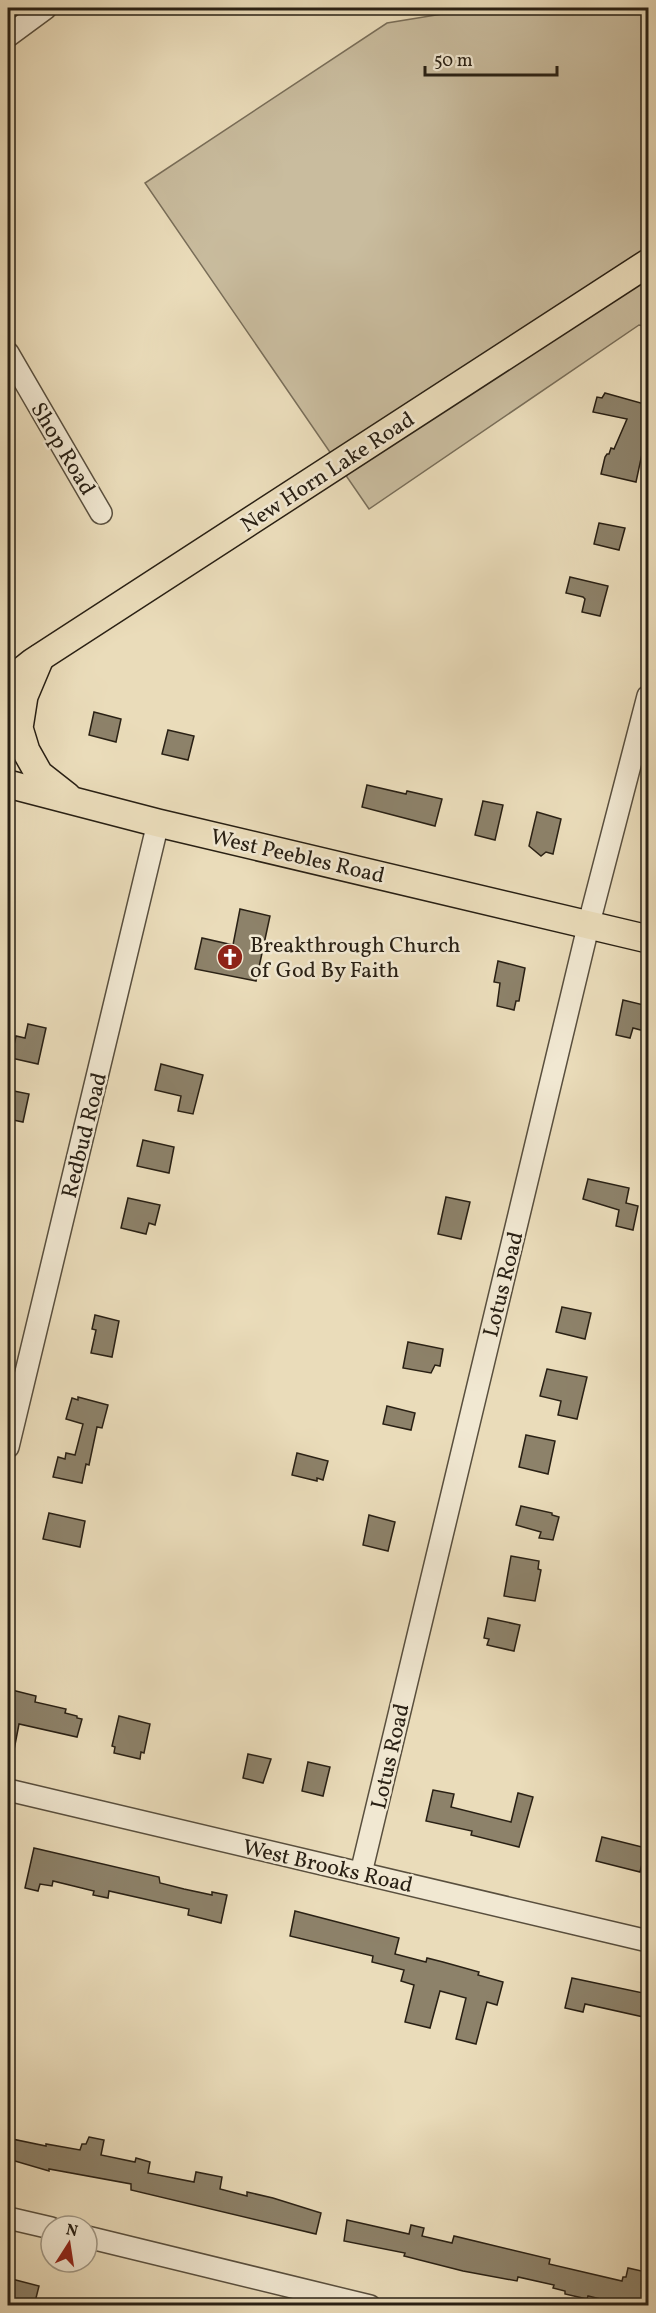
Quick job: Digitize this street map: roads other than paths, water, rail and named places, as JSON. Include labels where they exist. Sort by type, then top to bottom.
[{"type":"main road","name":"New Horn Lake Road","points":[[8,681],[648,262]]},
{"type":"main road","points":[[40,658],[24,696],[19,728],[26,751],[39,774],[72,800]]},
{"type":"main road","name":"West Peebles Road","points":[[16,789],[72,800],[159,823],[589,923],[648,939]]},
{"type":"street","points":[[8,36],[46,8]]},
{"type":"street","name":"Shop Road","points":[[8,353],[101,513]]},
{"type":"street","name":"Lotus Road","points":[[361,1873],[589,923],[648,696]]},
{"type":"street","name":"Redbud Road","points":[[8,1447],[159,823]]},
{"type":"street","name":"West Brooks Road","points":[[8,1790],[648,1941]]},
{"type":"street","points":[[8,2218],[39,2226]]},
{"type":"street","points":[[99,2240],[370,2306]]},
{"type":"place","name":"Breakthrough Church of God By Faith","points":[[230,957]]}]
